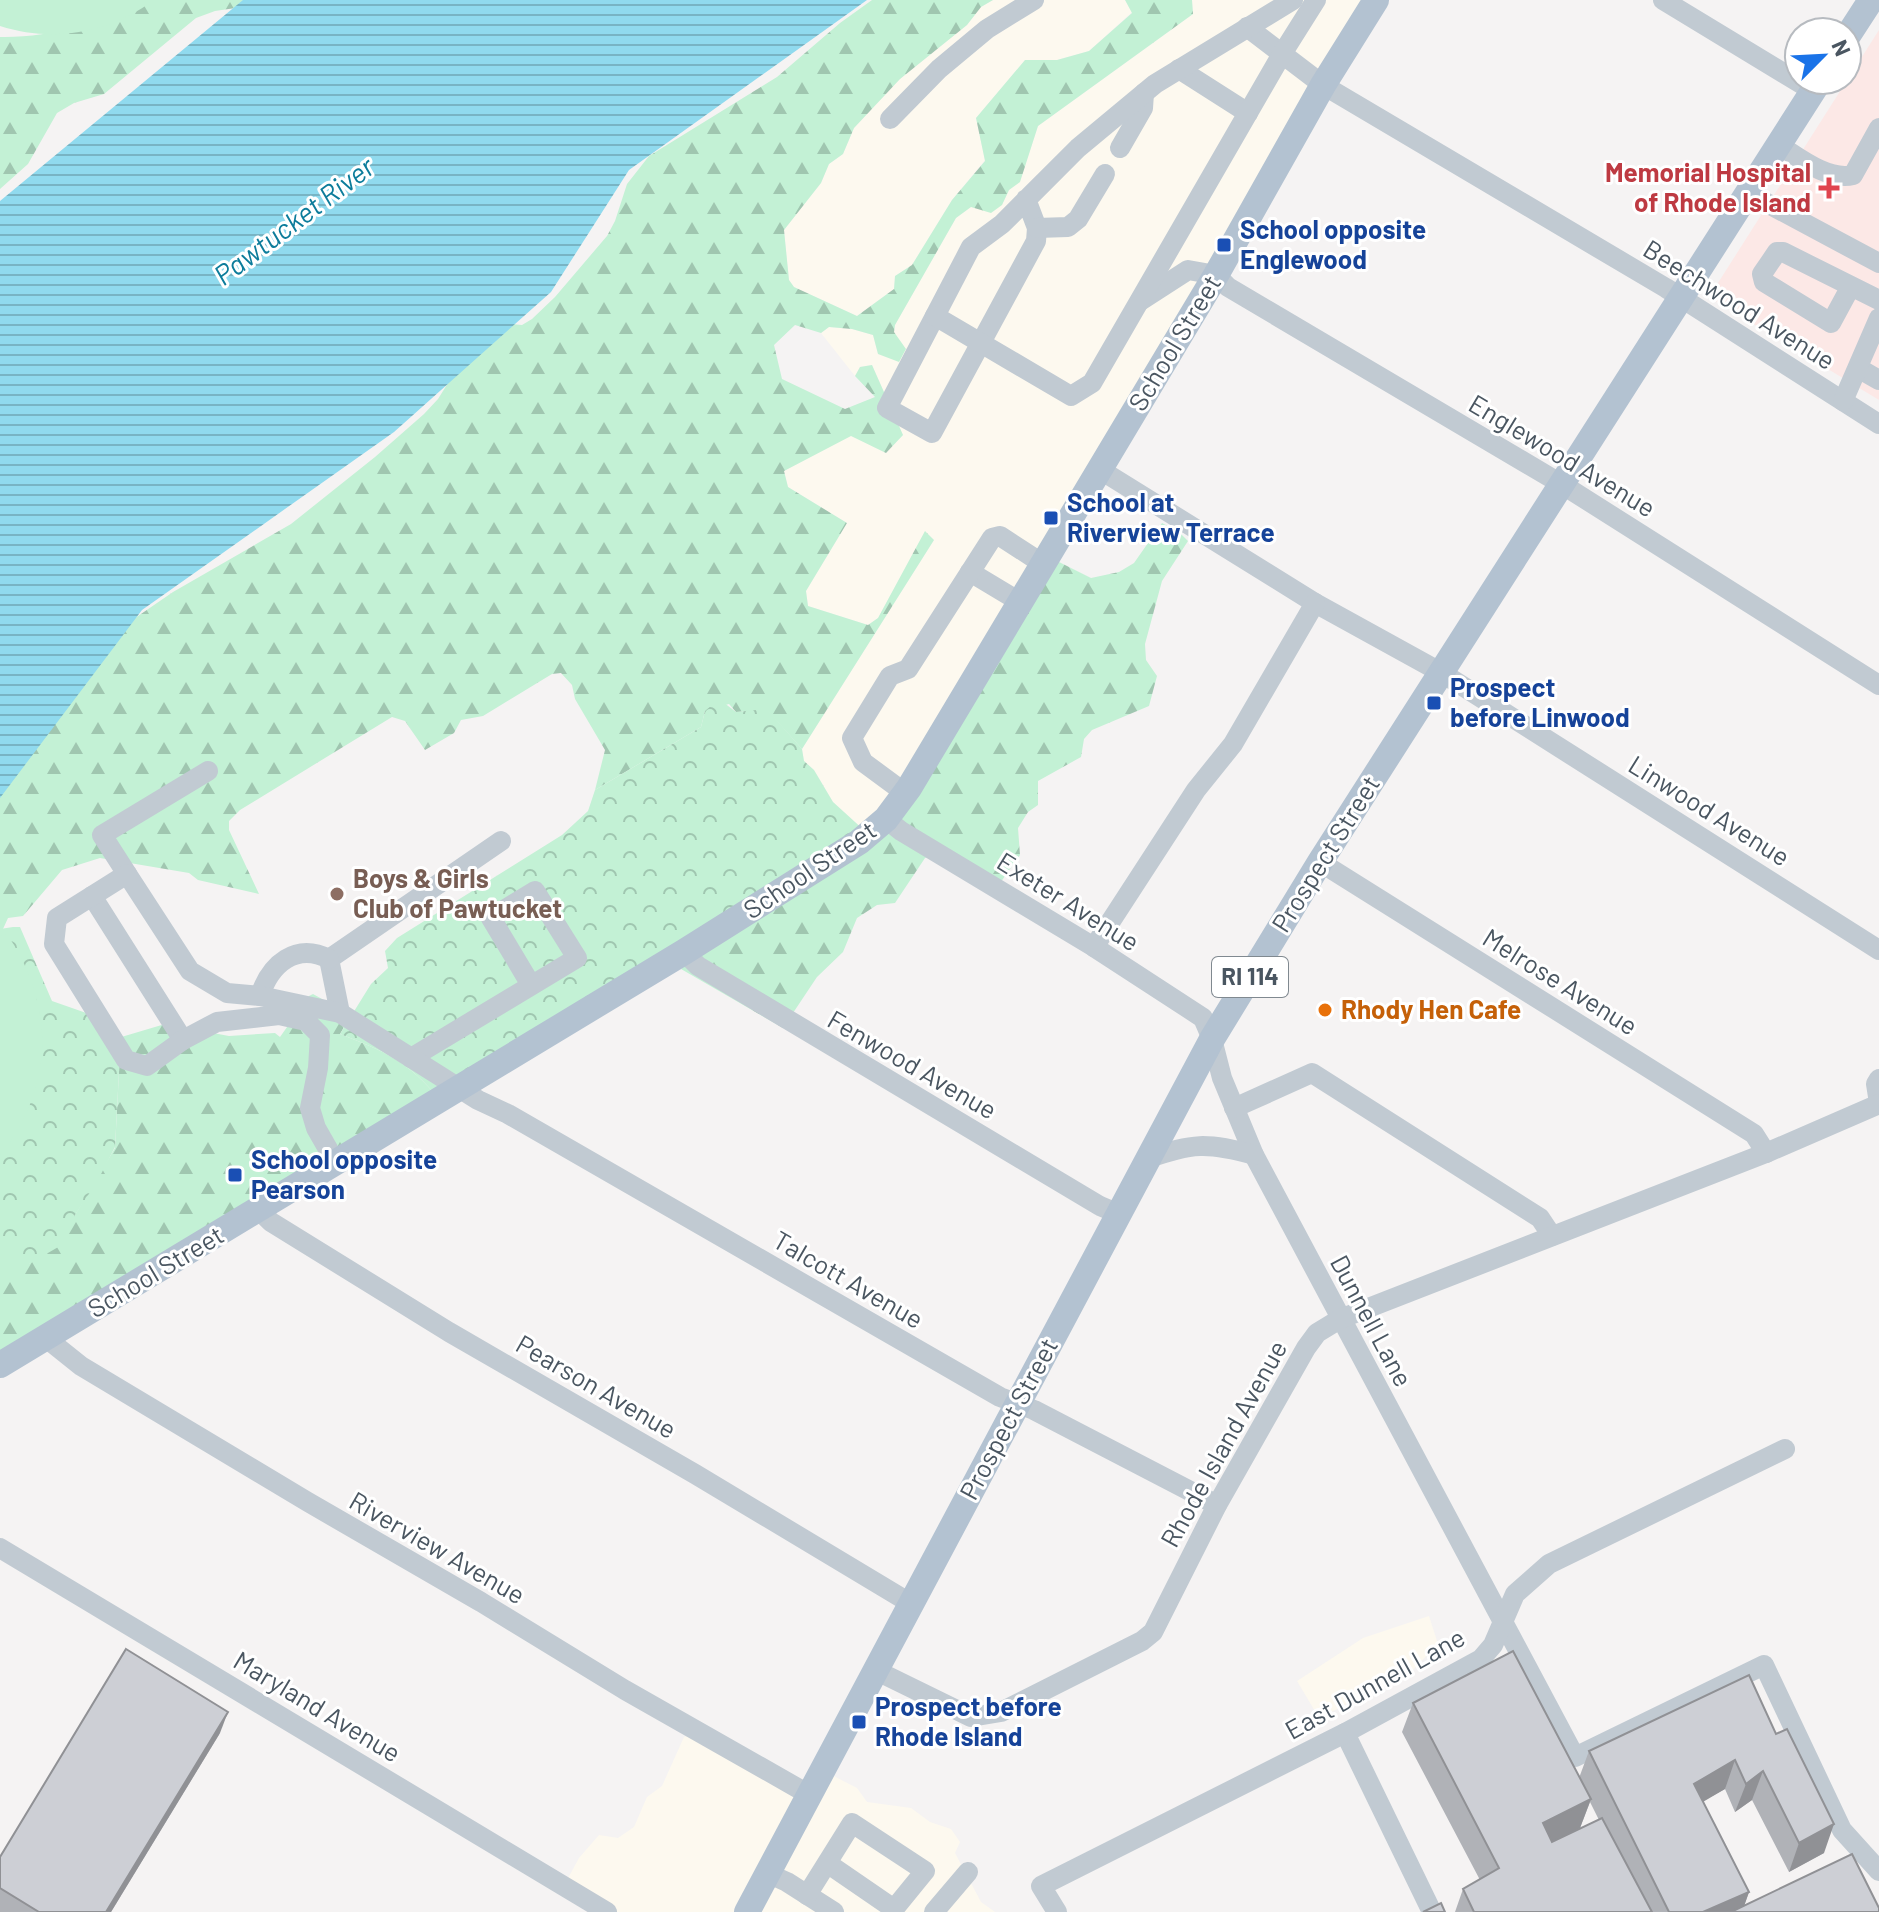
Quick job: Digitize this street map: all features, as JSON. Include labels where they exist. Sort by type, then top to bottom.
[{"type":"main road","name":"School Street","points":[[0,1365],[684,952],[859,842],[886,819],[905,793],[1216,275],[1323,85],[1376,0]]},
{"type":"main road","name":"Prospect Street","points":[[747,1912],[1212,1039],[1320,862],[1810,96]]},
{"type":"street","points":[[890,119],[939,69],[987,29],[1034,0]]},
{"type":"street","points":[[1026,199],[1037,228],[1036,241],[932,433],[887,408],[971,247],[1002,224],[1026,199],[1078,148],[1144,93],[1293,0]]},
{"type":"street","points":[[935,316],[1071,396],[1092,383],[1316,0]]},
{"type":"street","points":[[1663,0],[1783,67]]},
{"type":"street","name":"Beechwood Avenue","points":[[1247,27],[1323,85],[1680,298],[1879,424]]},
{"type":"street","points":[[1179,69],[1248,113]]},
{"type":"street","points":[[1120,148],[1143,108],[1144,93]]},
{"type":"street","points":[[1779,145],[1815,167],[1846,177],[1853,175],[1879,128]]},
{"type":"street","points":[[1037,228],[1068,227],[1078,219],[1105,174]]},
{"type":"street","points":[[1748,193],[1879,263]]},
{"type":"street","points":[[1140,301],[1188,270],[1216,275]]},
{"type":"street","name":"Englewood Avenue","points":[[1216,275],[1228,287],[1563,485],[1879,685]]},
{"type":"street","points":[[1851,286],[1879,300]]},
{"type":"street","points":[[1843,401],[1879,318]]},
{"type":"street","points":[[1858,368],[1879,380]]},
{"type":"street","name":"Linwood Avenue","points":[[1099,469],[1315,603],[1442,673],[1879,950]]},
{"type":"street","points":[[905,793],[863,762],[852,738],[890,676],[908,669],[992,538],[1000,536],[1043,564]]},
{"type":"street","points":[[970,572],[1020,602]]},
{"type":"street","points":[[1094,947],[1196,790],[1233,744],[1315,603]]},
{"type":"street","points":[[208,771],[102,835],[127,874],[190,971],[227,993],[260,996],[340,1013],[329,959]]},
{"type":"street","name":"Exeter Avenue","points":[[886,819],[1203,1018],[1212,1039]]},
{"type":"street","points":[[329,959],[501,841]]},
{"type":"street","name":"Melrose Avenue","points":[[1320,862],[1754,1134],[1766,1153]]},
{"type":"street","points":[[127,874],[57,918],[54,944],[126,1060],[147,1066],[183,1040],[217,1022],[279,1015],[306,1021],[320,1035],[318,1068],[310,1108],[316,1128],[336,1163]]},
{"type":"street","points":[[411,1058],[577,958],[535,891],[491,918],[531,985]]},
{"type":"street","points":[[92,896],[183,1040]]},
{"type":"street","points":[[260,996],[276,965],[296,955],[316,952],[329,959]]},
{"type":"street","name":"Fenwood Avenue","points":[[684,952],[698,966],[813,1037],[1100,1206],[1119,1214]]},
{"type":"street","name":"Talcott Avenue","points":[[340,1013],[460,1089],[1000,1397],[1018,1403],[1217,1505]]},
{"type":"street","name":"Dunnell Lane","points":[[1212,1039],[1222,1078],[1254,1155],[1575,1757],[1764,1665],[1842,1830],[1879,1871]]},
{"type":"street","points":[[1234,1108],[1312,1073],[1540,1218],[1552,1236]]},
{"type":"street","points":[[1879,1079],[1876,1084],[1879,1103]]},
{"type":"street","name":"Rhode Island Avenue","points":[[875,1670],[971,1717],[1001,1712],[1142,1641],[1153,1632],[1217,1505],[1317,1333],[1340,1319],[1766,1153],[1879,1103]]},
{"type":"street","points":[[1147,1159],[1187,1145],[1225,1146],[1254,1155]]},
{"type":"street","name":"Pearson Avenue","points":[[259,1210],[271,1222],[449,1332],[910,1603]]},
{"type":"street","name":"Riverview Avenue","points":[[46,1338],[81,1366],[281,1486],[625,1690],[808,1794]]},
{"type":"street","name":"East Dunnell Lane","points":[[1057,1912],[1041,1886],[1345,1733],[1481,1659],[1493,1645],[1515,1594],[1549,1564],[1785,1449]]},
{"type":"street","name":"Maryland Avenue","points":[[0,1548],[607,1912]]},
{"type":"street","points":[[1345,1733],[1431,1912]]},
{"type":"street","points":[[807,1895],[827,1863],[852,1823],[925,1871],[894,1909],[827,1863]]},
{"type":"street","points":[[934,1912],[968,1872]]},
{"type":"street","points":[[767,1873],[834,1912]]},
{"type":"shaded area","points":[[993,0],[1125,0],[1132,12],[1089,51],[1057,60],[1025,60],[976,118],[985,160],[952,200],[912,265],[895,276],[894,289],[857,316],[794,287],[789,280],[784,230],[821,183],[829,164],[843,154],[854,128],[900,79],[967,25],[981,7]]},
{"type":"shaded area","points":[[1192,0],[1376,0],[1091,477],[866,832],[833,802],[814,770],[804,761],[802,749],[934,540],[925,532],[878,618],[868,625],[808,606],[806,591],[847,523],[788,487],[784,471],[851,435],[886,453],[903,435],[872,365],[860,367],[855,376],[821,333],[829,327],[873,335],[878,354],[894,332],[895,325],[956,218],[971,207],[1002,205],[1009,190],[1020,181],[1038,126],[1193,14]]},
{"type":"shaded area","name":"Memorial Hospital of Rhode Island","points":[[1879,30],[1879,400],[1709,297],[1837,96],[1863,96],[1863,55]]},
{"type":"shaded area","points":[[1429,1616],[1438,1644],[1410,1673],[1319,1718],[1297,1681],[1363,1638]]},
{"type":"shaded area","points":[[688,1736],[797,1799],[822,1770],[857,1788],[867,1802],[911,1808],[930,1822],[951,1829],[960,1842],[955,1853],[981,1902],[995,1912],[593,1912],[561,1891],[579,1858],[599,1835],[618,1838],[634,1827],[647,1797],[662,1786],[684,1737]]},
{"type":"green space","points":[[0,0],[154,0],[99,27],[80,32],[40,34],[0,26]]},
{"type":"green space","points":[[146,0],[290,0],[215,11],[196,18],[104,94],[74,103],[57,113],[28,164],[0,189],[0,37],[57,32]]},
{"type":"green space","points":[[872,0],[993,0],[981,7],[967,25],[900,79],[854,128],[843,154],[829,164],[821,183],[784,230],[789,280],[794,287],[857,316],[894,289],[895,276],[912,265],[952,200],[985,161],[976,118],[1025,60],[1057,60],[1089,51],[1132,13],[1125,0],[1192,0],[1193,14],[1038,126],[1020,182],[1009,190],[1002,205],[991,213],[971,207],[956,218],[895,325],[894,332],[906,349],[899,362],[878,354],[873,335],[852,329],[829,327],[821,333],[795,325],[774,345],[782,379],[845,409],[875,397],[855,376],[860,367],[872,365],[903,435],[886,453],[851,436],[784,471],[788,487],[847,523],[806,591],[808,606],[868,625],[878,618],[925,531],[934,540],[802,749],[767,710],[736,712],[729,704],[705,711],[701,727],[595,790],[605,750],[575,699],[572,685],[561,673],[552,674],[483,716],[461,720],[454,733],[425,750],[405,721],[392,717],[240,810],[229,821],[229,830],[259,894],[198,880],[189,873],[100,858],[62,870],[23,916],[8,918],[3,929],[0,929],[0,768],[122,627],[173,592],[291,524],[375,457],[424,414],[448,383],[511,324],[522,325],[532,319],[555,297],[607,236],[627,184],[649,156],[777,77]]},
{"type":"green space","points":[[1162,523],[1188,541],[1162,581],[1145,644],[1146,660],[1157,676],[1149,706],[1092,730],[1084,739],[1081,757],[1038,781],[1038,805],[1028,812],[1018,828],[1020,855],[993,893],[929,856],[925,858],[895,903],[877,905],[857,918],[843,952],[817,977],[783,1028],[681,969],[865,835],[1045,555],[1091,578],[1119,572],[1134,563]]},
{"type":"green space","points":[[719,699],[736,712],[767,709],[802,749],[804,761],[814,770],[833,802],[866,832],[440,1100],[418,1076],[395,1059],[340,1034],[371,984],[388,968],[385,951],[397,938],[562,835],[588,811],[595,790],[701,727],[705,711]]},
{"type":"green space","points":[[20,927],[52,1001],[92,1015],[120,1053],[115,1147],[60,1246],[29,1264],[0,1264],[0,929]]},
{"type":"green space","points":[[7,934],[23,961],[34,989],[42,1046],[39,1074],[31,1102],[18,1129],[0,1155],[0,936]]},
{"type":"green space","points":[[313,994],[351,1015],[340,1034],[395,1059],[418,1076],[440,1100],[0,1365],[0,1264],[29,1264],[75,1215],[115,1148],[120,1053],[118,1038],[165,1024],[229,1036],[275,1033],[280,1037]]},
{"type":"water","name":"Pawtucket River","points":[[243,0],[867,0],[629,170],[551,292],[394,432],[142,610],[0,798],[0,201]]},
{"type":"building","points":[[126,1649],[228,1712],[106,1912],[39,1912],[0,1888],[0,1857]]},
{"type":"building","points":[[1513,1651],[1591,1799],[1543,1823],[1552,1842],[1602,1818],[1652,1912],[1474,1912],[1463,1889],[1499,1868],[1413,1703]]},
{"type":"building","points":[[1749,1675],[1776,1734],[1787,1729],[1834,1824],[1799,1843],[1763,1771],[1746,1784],[1735,1760],[1694,1784],[1749,1892],[1703,1912],[1669,1912],[1589,1751]]},
{"type":"building","points":[[1852,1854],[1879,1912],[1731,1912]]},
{"type":"building","points":[[1441,1903],[1445,1912],[1423,1912]]},
{"type":"place","name":"Memorial Hospital of Rhode Island","points":[[1829,188]]},
{"type":"place","name":"School opposite Englewood","points":[[1224,245]]},
{"type":"place","name":"School at Riverview Terrace","points":[[1051,518]]},
{"type":"place","name":"Prospect before Linwood","points":[[1434,703]]},
{"type":"place","name":"Boys & Girls Club of Pawtucket","points":[[337,894]]},
{"type":"place","name":"Rhody Hen Cafe","points":[[1325,1010]]},
{"type":"place","name":"School opposite Pearson","points":[[235,1175]]},
{"type":"place","name":"Prospect before Rhode Island","points":[[859,1722]]}]
